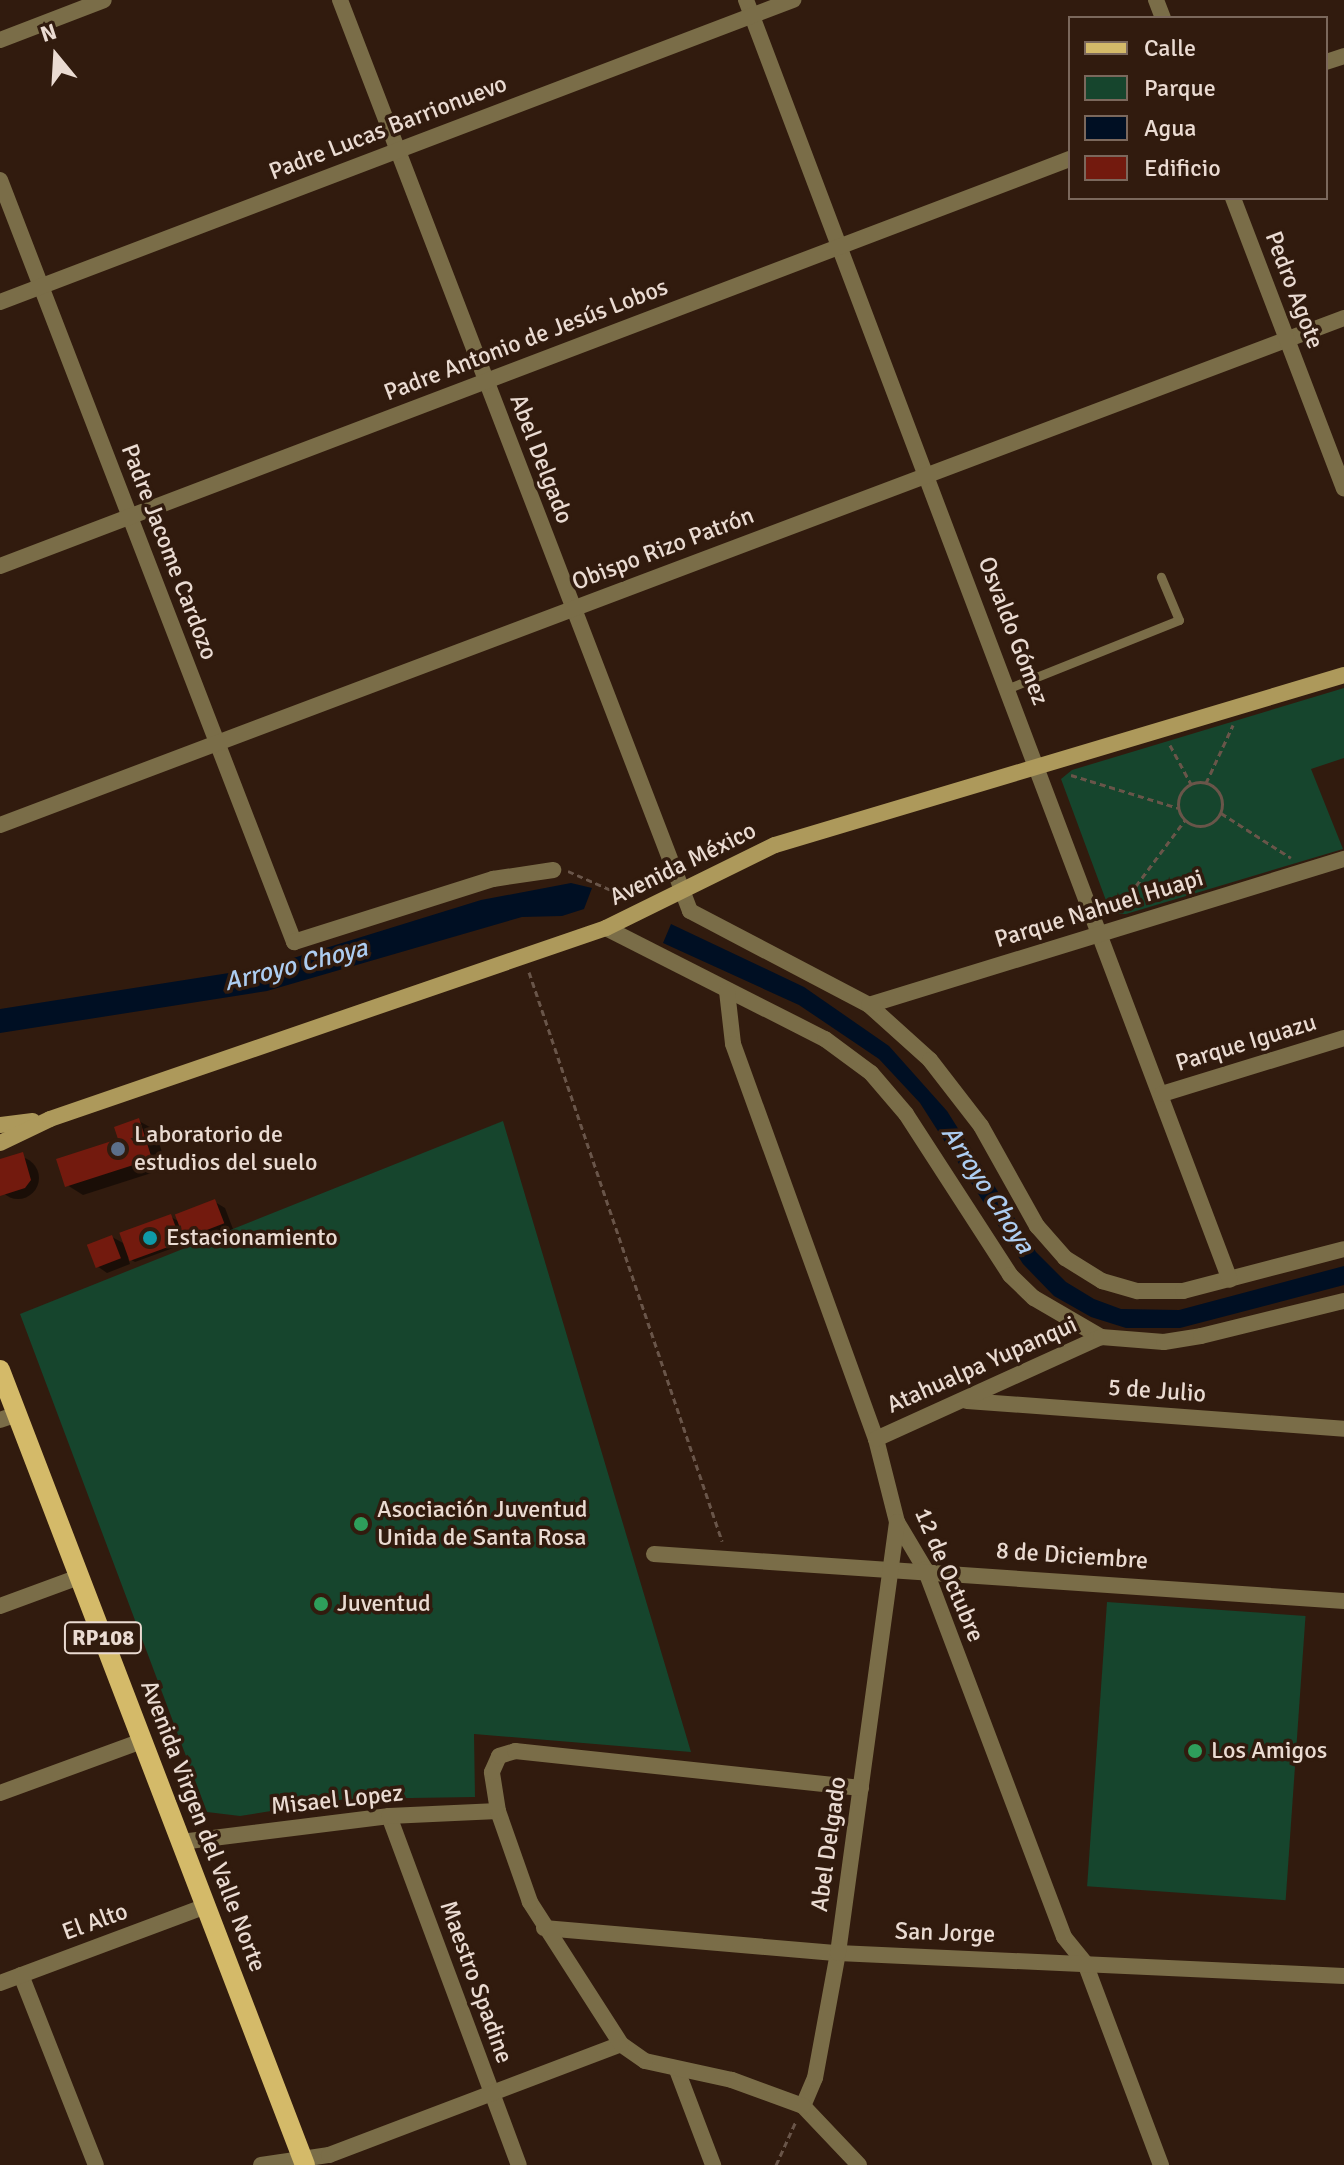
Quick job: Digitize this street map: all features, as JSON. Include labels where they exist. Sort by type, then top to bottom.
[{"type":"main road","name":"Avenida México","points":[[0,1143],[50,1119],[606,928],[775,845],[1344,675]]},
{"type":"main road","name":"Avenida México","points":[[0,1125],[50,1119]]},
{"type":"main road","name":"Avenida Virgen del Valle Norte","points":[[0,1370],[8,1417],[79,1577],[305,2163]]},
{"type":"street","points":[[0,40],[104,0]]},
{"type":"street","name":"Abel Delgado","points":[[340,0],[681,891],[701,919],[869,1005],[938,1069],[981,1126],[1037,1226],[1065,1258],[1102,1281],[1138,1291],[1183,1291],[1344,1249]]},
{"type":"street","name":"Padre Lucas Barrionuevo","points":[[0,302],[397,151],[749,8],[793,0]]},
{"type":"street","name":"Osvaldo Gómez","points":[[749,8],[1009,688],[1230,1280]]},
{"type":"street","name":"Padre Antonio de Jesús Lobos","points":[[0,566],[1068,160]]},
{"type":"street","name":"Padre Jacome Cardozo","points":[[0,180],[294,942],[493,879],[553,870]]},
{"type":"street","name":"Pedro Agote","points":[[1234,200],[1344,489]]},
{"type":"street","name":"Obispo Rizo Patrón","points":[[0,825],[1344,318]]},
{"type":"street","name":"Parque Nahuel Huapi","points":[[869,1005],[1344,859]]},
{"type":"street","points":[[606,928],[825,1039],[871,1073],[906,1114],[1010,1275],[1034,1298],[1101,1337]]},
{"type":"street","name":"12 de Octubre","points":[[727,991],[733,1044],[876,1439],[897,1522],[925,1569],[1064,1937],[1085,1963],[1161,2165]]},
{"type":"street","name":"Parque Iguazu","points":[[1162,1094],[1344,1038]]},
{"type":"street","name":"Atahualpa Yupanqui","points":[[876,1439],[966,1401],[1101,1337],[1176,1340],[1344,1301]]},
{"type":"street","name":"5 de Julio","points":[[966,1401],[1344,1429]]},
{"type":"street","name":"Abel Delgado","points":[[803,2106],[815,2078],[838,1953],[897,1522]]},
{"type":"street","name":"8 de Diciembre","points":[[654,1554],[727,1556],[892,1572],[925,1569],[1344,1601]]},
{"type":"street","points":[[0,1606],[79,1577]]},
{"type":"street","points":[[0,1793],[142,1741]]},
{"type":"street","points":[[859,2165],[803,2106],[732,2080],[645,2061],[621,2044],[544,1928],[498,1811],[492,1772],[499,1756],[515,1751],[861,1788]]},
{"type":"street","name":"Misael Lopez","points":[[181,1842],[389,1816],[498,1811]]},
{"type":"street","name":"Maestro Spadine","points":[[389,1816],[519,2165]]},
{"type":"street","name":"El Alto","points":[[0,1983],[206,1906]]},
{"type":"street","name":"San Jorge","points":[[544,1928],[838,1953],[1344,1976]]},
{"type":"street","points":[[21,1975],[96,2165]]},
{"type":"street","points":[[261,2165],[305,2163],[621,2044]]},
{"type":"street","points":[[677,2070],[713,2165]]},
{"type":"lane","points":[[1009,688],[1179,620],[1161,577]]},
{"type":"path","points":[[1206,783],[1243,705]]},
{"type":"path","points":[[1161,729],[1191,784]]},
{"type":"path","points":[[1038,765],[1178,808]]},
{"type":"path","points":[[1221,813],[1204,826],[1185,820],[1178,808],[1180,794],[1191,784],[1206,783],[1218,791],[1221,813],[1309,870]]},
{"type":"path","points":[[1101,934],[1185,820]]},
{"type":"path","points":[[553,870],[600,881],[646,909]]},
{"type":"path","points":[[523,959],[727,1556]]},
{"type":"path","points":[[776,2165],[803,2106]]},
{"type":"green space","points":[[1344,688],[1344,758],[1311,769],[1343,849],[1126,914],[1111,914],[1061,779],[1072,770]]},
{"type":"green space","name":"Asociación Juventud Unida de Santa Rosa","points":[[503,1121],[691,1752],[474,1734],[475,1797],[346,1799],[240,1816],[207,1812],[20,1314]]},
{"type":"green space","name":"Los Amigos","points":[[1107,1602],[1306,1616],[1286,1900],[1087,1886]]},
{"type":"water","name":"Arroyo Choya","points":[[571,883],[592,888],[584,909],[562,916],[522,917],[267,991],[0,1033],[0,1009],[261,968],[481,900]]},
{"type":"water","name":"Arroyo Choya","points":[[671,924],[804,987],[889,1046],[947,1111],[1036,1252],[1066,1282],[1094,1299],[1121,1309],[1179,1310],[1344,1266],[1344,1285],[1180,1328],[1126,1328],[1091,1317],[1054,1296],[1023,1264],[920,1103],[879,1059],[799,1005],[663,943]]},
{"type":"building","name":"Laboratorio de estudios del suelo","points":[[139,1118],[152,1159],[65,1187],[56,1159],[118,1139],[114,1127]]},
{"type":"building","points":[[23,1152],[31,1180],[25,1188],[0,1196],[0,1159]]},
{"type":"building","points":[[215,1199],[224,1223],[184,1239],[175,1214]]},
{"type":"building","name":"Estacionamiento","points":[[171,1214],[181,1242],[130,1261],[119,1233]]},
{"type":"building","points":[[112,1235],[121,1258],[96,1268],[87,1245]]},
{"type":"place","name":"Laboratorio de estudios del suelo","points":[[118,1149]]},
{"type":"place","name":"Estacionamiento","points":[[150,1238]]},
{"type":"place","name":"Asociación Juventud Unida de Santa Rosa","points":[[361,1524]]},
{"type":"place","name":"Juventud","points":[[321,1604]]},
{"type":"place","name":"Los Amigos","points":[[1195,1751]]}]
